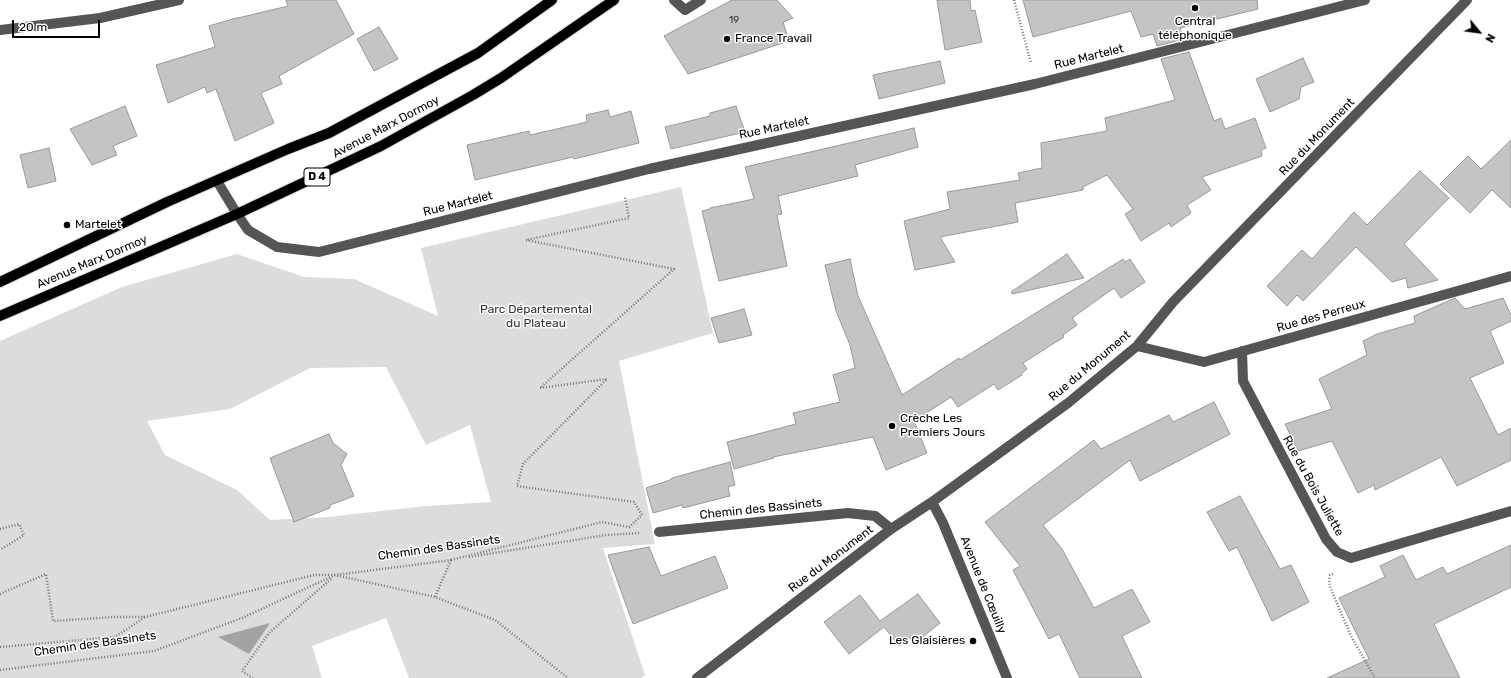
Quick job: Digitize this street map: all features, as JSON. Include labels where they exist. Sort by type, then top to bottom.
[{"type":"main road","name":"Avenue Marx Dormoy","points":[[0,282],[167,202],[288,149],[329,133],[478,53],[552,0]]},
{"type":"main road","name":"Avenue Marx Dormoy","points":[[0,316],[237,214],[381,146],[473,96],[614,0]]},
{"type":"street","points":[[0,30],[100,18],[179,0]]},
{"type":"street","points":[[674,0],[685,10],[701,0]]},
{"type":"street","name":"Rue Martelet","points":[[216,181],[248,230],[277,247],[319,252],[649,169],[1035,84],[1365,0]]},
{"type":"street","name":"Rue du Monument","points":[[697,678],[891,529],[932,502],[1068,402],[1137,346],[1173,302],[1466,0]]},
{"type":"street","name":"Rue des Perreux","points":[[1137,346],[1204,362],[1511,276]]},
{"type":"street","name":"Rue du Bois Juliette","points":[[1242,351],[1243,380],[1326,540],[1337,552],[1351,558],[1511,511]]},
{"type":"street","name":"Avenue de Cœuilly","points":[[932,502],[944,523],[1007,678]]},
{"type":"street","name":"Chemin des Bassinets","points":[[659,532],[848,513],[875,516],[891,529]]},
{"type":"path","points":[[1014,0],[1031,64]]},
{"type":"path","points":[[435,597],[451,560],[602,522],[629,527],[642,515],[634,502],[517,486],[523,464],[607,379],[540,388],[674,269],[526,240],[629,218],[625,197]]},
{"type":"path","points":[[0,529],[19,524],[24,535],[0,550]]},
{"type":"path","name":"Chemin des Bassinets","points":[[0,670],[154,651],[242,618],[336,576],[451,560],[606,535],[659,532]]},
{"type":"path","points":[[0,594],[46,574],[53,621],[114,617],[145,617],[314,575],[336,576],[435,597],[495,620],[568,678]]},
{"type":"path","points":[[1333,574],[1330,575],[1330,586],[1351,636],[1375,678]]},
{"type":"path","points":[[253,678],[242,671],[269,633],[336,576]]},
{"type":"path","points":[[0,647],[115,636],[145,617]]},
{"type":"green space","name":"Parc Départemental du Plateau","points":[[681,187],[713,333],[619,361],[655,544],[603,548],[645,675],[641,678],[409,678],[386,618],[312,646],[322,678],[0,678],[0,341],[122,287],[237,254],[304,277],[354,279],[438,316],[421,248]],"holes":[[[386,367],[426,445],[470,425],[491,502],[426,506],[328,517],[270,520],[237,490],[165,455],[147,421],[230,409],[310,368]]]},
{"type":"shaded area","points":[[270,623],[249,654],[218,637]]},
{"type":"building","points":[[286,0],[336,0],[354,34],[279,76],[282,84],[261,93],[274,123],[235,141],[216,89],[207,93],[205,87],[168,103],[156,65],[215,47],[209,26],[288,6]]},
{"type":"building","name":"France Travail","points":[[732,0],[777,0],[793,18],[783,22],[789,41],[688,74],[664,36]]},
{"type":"building","points":[[937,0],[970,0],[971,11],[975,10],[982,42],[945,50]]},
{"type":"building","points":[[1023,0],[1257,0],[1258,9],[1180,28],[1184,39],[1157,46],[1153,34],[1141,37],[1131,11],[1033,37]]},
{"type":"building","points":[[379,27],[398,59],[374,71],[357,39]]},
{"type":"building","points":[[1189,52],[1214,121],[1221,118],[1225,129],[1255,118],[1266,148],[1261,150],[1262,156],[1202,177],[1211,190],[1187,205],[1191,213],[1171,227],[1169,223],[1141,241],[1125,214],[1133,209],[1107,175],[1083,187],[1083,190],[1015,203],[1018,222],[940,237],[955,262],[915,270],[904,221],[950,209],[947,192],[1020,180],[1018,173],[1042,168],[1041,143],[1107,131],[1105,118],[1175,100],[1161,59]]},
{"type":"building","points":[[1303,58],[1314,82],[1301,87],[1299,99],[1270,112],[1256,79]]},
{"type":"building","points":[[940,61],[945,83],[879,99],[873,75]]},
{"type":"building","points":[[125,106],[137,136],[113,146],[117,155],[92,165],[70,129]]},
{"type":"building","points":[[736,106],[745,132],[671,149],[665,127],[710,116],[710,113]]},
{"type":"building","points":[[608,110],[610,117],[631,111],[639,143],[574,159],[573,157],[475,180],[467,145],[529,131],[530,135],[587,122],[586,115]]},
{"type":"building","points":[[914,128],[918,147],[855,165],[858,176],[778,196],[782,214],[777,215],[787,266],[719,281],[702,211],[754,199],[745,167]]},
{"type":"building","points":[[1511,140],[1511,208],[1492,190],[1470,213],[1440,184],[1468,156],[1481,169]]},
{"type":"building","points":[[49,148],[56,181],[28,188],[20,155]]},
{"type":"building","points":[[1420,171],[1449,198],[1404,244],[1438,280],[1408,288],[1406,278],[1392,282],[1356,247],[1303,301],[1297,295],[1287,306],[1267,286],[1302,250],[1312,259],[1354,212],[1367,225]]},
{"type":"building","points":[[1067,254],[1084,278],[1012,294],[1011,292]]},
{"type":"building","points":[[850,259],[858,296],[902,395],[959,358],[960,360],[1123,259],[1125,262],[1130,259],[1145,282],[1121,298],[1114,288],[1072,318],[1077,325],[1063,335],[1064,337],[1023,363],[1027,369],[1021,374],[1022,375],[998,390],[994,384],[958,407],[951,397],[914,421],[927,453],[886,470],[873,437],[773,457],[774,458],[734,469],[727,442],[796,424],[793,413],[840,402],[833,375],[855,368],[850,345],[836,311],[825,265]]},
{"type":"building","points":[[1455,298],[1465,309],[1503,298],[1511,315],[1511,321],[1490,331],[1504,363],[1470,378],[1498,435],[1511,428],[1511,460],[1457,486],[1441,457],[1375,490],[1374,485],[1358,493],[1332,441],[1298,451],[1285,424],[1332,409],[1319,379],[1367,355],[1363,341],[1377,334],[1415,323],[1414,316]]},
{"type":"building","points":[[744,309],[752,335],[719,343],[711,318]]},
{"type":"building","points":[[1214,402],[1230,434],[1140,481],[1130,460],[1043,525],[1062,549],[1094,608],[1132,589],[1150,622],[1122,636],[1142,678],[1080,678],[1059,634],[1049,639],[1013,570],[1020,566],[985,522],[1094,440],[1101,449],[1169,415],[1173,422]]},
{"type":"building","points":[[329,434],[333,443],[347,454],[341,465],[354,496],[330,505],[330,508],[294,522],[270,458]]},
{"type":"building","points":[[730,462],[735,485],[728,487],[730,496],[683,508],[682,505],[653,513],[646,488],[672,478]]},
{"type":"building","points":[[1240,496],[1280,569],[1291,565],[1309,602],[1272,621],[1237,547],[1229,551],[1207,512]]},
{"type":"building","points":[[1511,545],[1511,587],[1434,624],[1460,678],[1327,678],[1369,659],[1339,598],[1385,577],[1380,566],[1403,555],[1416,580],[1443,567],[1447,574]]},
{"type":"building","points":[[649,547],[661,576],[715,556],[728,588],[633,624],[608,555]]},
{"type":"building","points":[[918,594],[940,623],[914,644],[910,638],[899,646],[884,627],[849,654],[824,622],[860,595],[880,621]]},
{"type":"place","name":"Central téléphonique","points":[[1195,8]]},
{"type":"place","name":"France Travail","points":[[727,39]]},
{"type":"place","name":"Martelet","points":[[67,225]]},
{"type":"place","name":"Crèche Les Premiers Jours","points":[[892,426]]},
{"type":"place","name":"Les Glaisières","points":[[973,641]]}]
